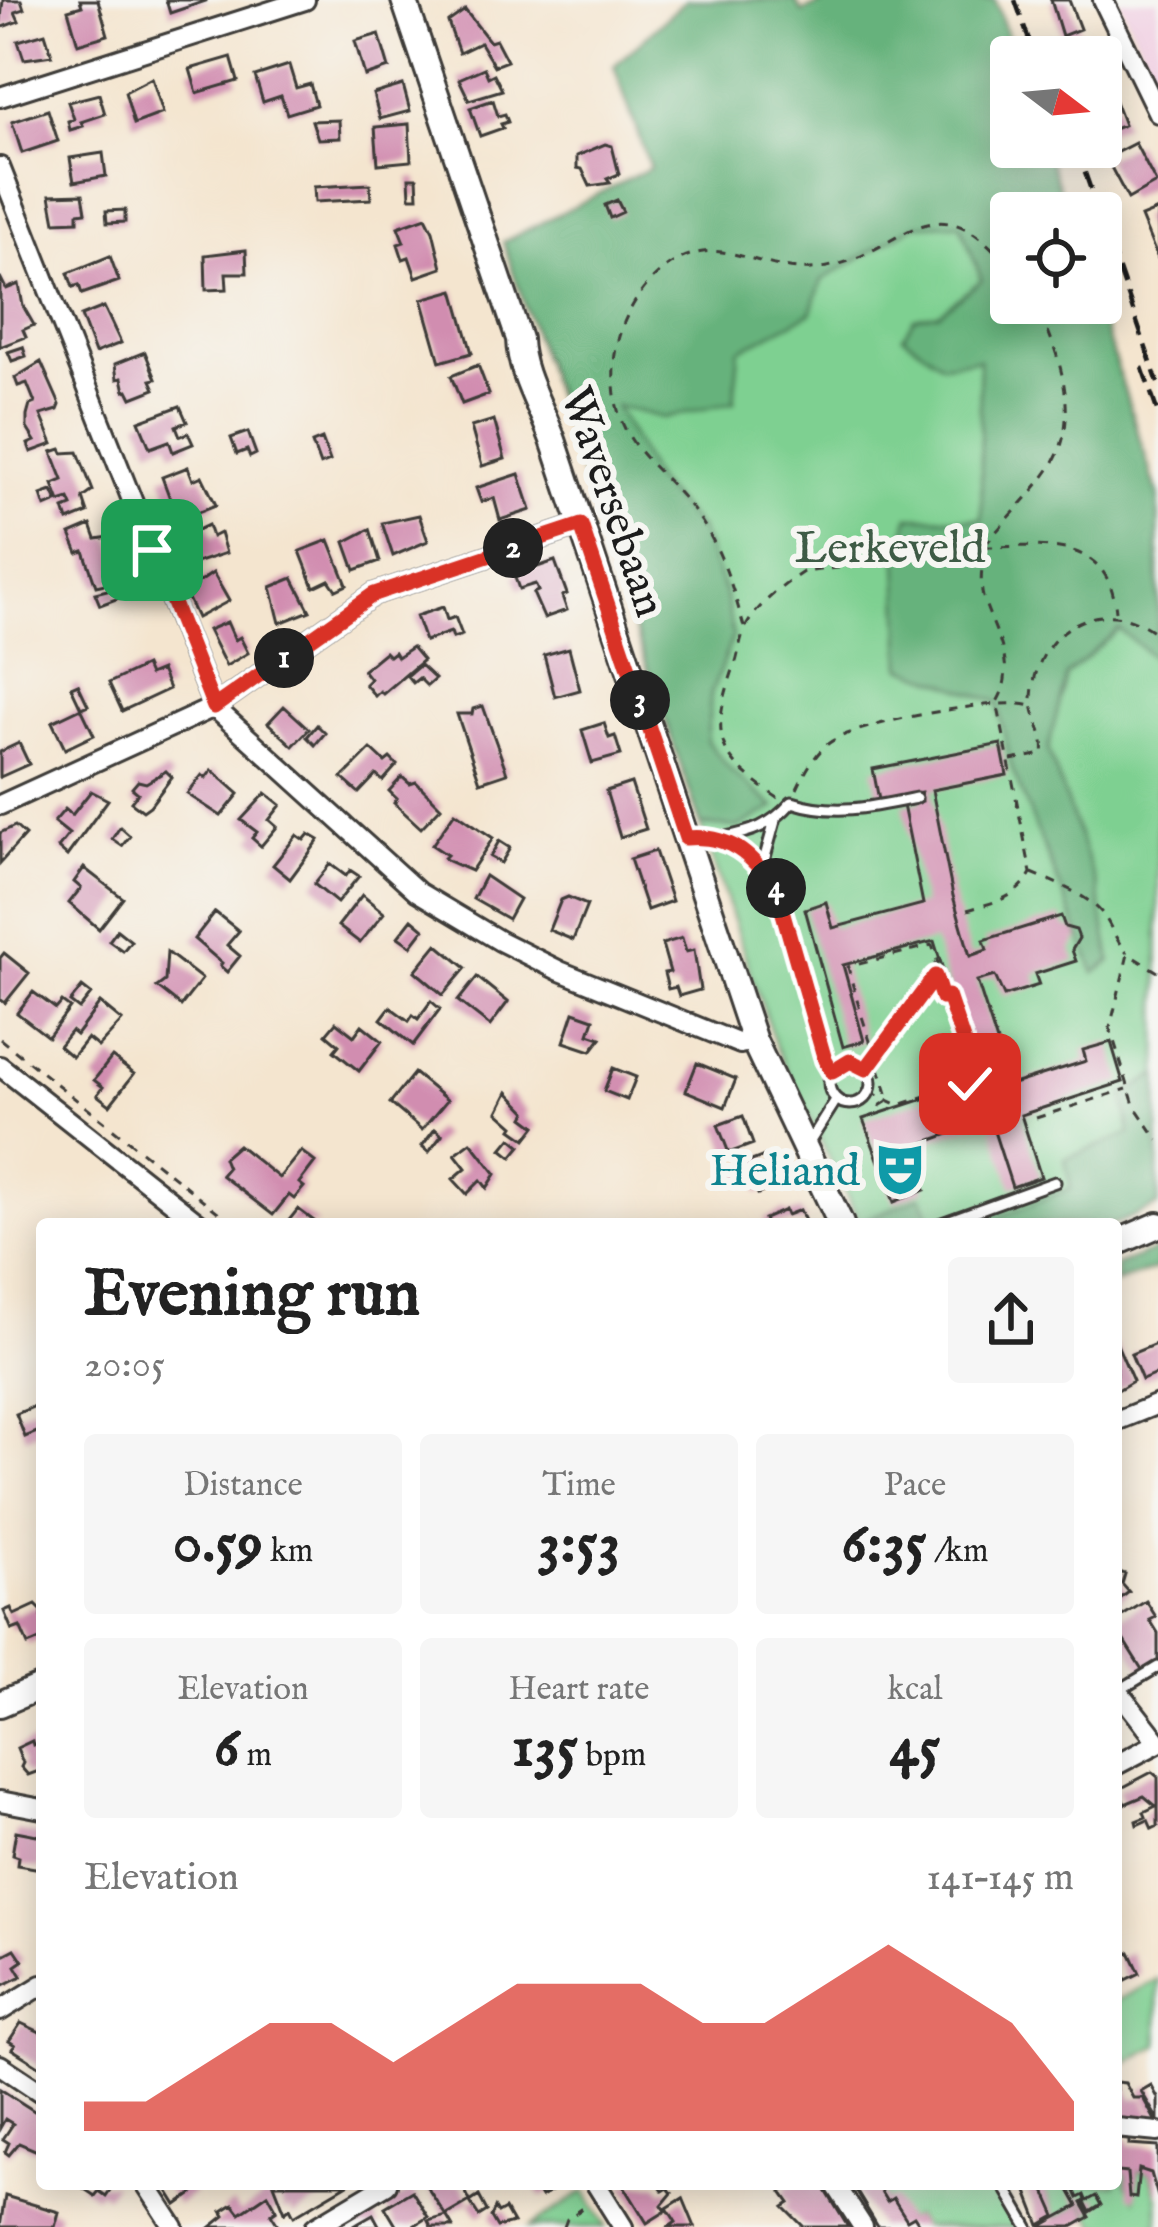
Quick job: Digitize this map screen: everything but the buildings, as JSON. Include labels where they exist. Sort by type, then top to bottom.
[{"type":"street","points":[[0,97],[305,0]]},
{"type":"street","name":"Waversebaan","points":[[404,0],[754,1041],[838,1218]]},
{"type":"street","points":[[1103,0],[1158,113]]},
{"type":"street","points":[[1,173],[214,707],[418,892],[560,971],[740,1044],[754,1041]]},
{"type":"street","points":[[0,805],[214,707],[374,594],[581,525]]},
{"type":"street","points":[[0,1066],[192,1218]]},
{"type":"street","points":[[1122,1241],[1158,1226]]},
{"type":"street","points":[[1122,1419],[1158,1404]]},
{"type":"street","points":[[0,1704],[36,1689]]},
{"type":"street","points":[[1122,1696],[1158,1743],[1122,1762]]},
{"type":"street","points":[[0,1801],[36,1808]]},
{"type":"street","points":[[0,2011],[36,1989]]},
{"type":"street","points":[[0,2065],[36,2088]]},
{"type":"street","points":[[1122,2129],[1158,2132]]},
{"type":"street","points":[[150,2190],[174,2227]]},
{"type":"street","points":[[315,2227],[376,2190]]},
{"type":"street","points":[[600,2190],[623,2227]]},
{"type":"street","points":[[840,2190],[862,2227]]},
{"type":"lane","points":[[686,838],[753,832],[776,820],[792,802],[850,811],[916,799]]},
{"type":"lane","points":[[762,868],[776,820]]},
{"type":"lane","points":[[721,838],[762,868],[776,889],[832,1072],[830,1090],[836,1100],[855,1104],[870,1092],[866,1069],[850,1061],[832,1072]]},
{"type":"lane","points":[[805,1148],[836,1100]]},
{"type":"lane","points":[[956,1218],[1055,1182]]},
{"type":"lane","points":[[1122,1687],[1158,1667]]},
{"type":"lane","points":[[1006,2190],[1028,2227]]},
{"type":"path","points":[[744,629],[717,548],[675,487],[639,454],[617,418],[614,363],[620,328],[632,300],[682,260],[702,253],[720,251],[773,266],[812,269],[858,259],[916,225],[946,222],[959,224],[990,248]]},
{"type":"path","points":[[967,910],[1009,897],[1031,873],[998,702],[1003,693],[1003,644],[981,594],[984,547],[1050,469],[1063,445],[1068,422],[1056,356],[1043,324]]},
{"type":"path","points":[[1031,706],[998,702],[844,734],[814,758],[792,802],[760,785],[730,757],[719,711],[744,629],[781,587],[802,572],[984,547],[1065,549],[1097,561],[1108,578],[1116,613]]},
{"type":"path","points":[[1009,761],[1043,754],[1046,738],[1031,706],[1040,663],[1051,643],[1067,629],[1116,613],[1158,635]]},
{"type":"path","points":[[1031,873],[1065,887],[1102,914],[1112,937],[1128,954],[1158,972]]},
{"type":"path","points":[[889,1100],[866,1042],[848,967],[932,945],[942,998],[948,996],[970,1061],[958,1085]]},
{"type":"path","points":[[1128,954],[1110,1028],[1134,1106],[1158,1140]]},
{"type":"path","points":[[866,1069],[935,976],[944,973]]},
{"type":"path","points":[[0,1039],[225,1218]]},
{"type":"path","points":[[870,1092],[898,1105],[970,1084]]},
{"type":"path","points":[[1036,1118],[1129,1088]]},
{"type":"path","points":[[880,1112],[878,1107],[889,1100]]},
{"type":"path","points":[[564,2227],[598,2190]]},
{"type":"shaded area","points":[[1158,0],[1158,84],[1120,2]]},
{"type":"green space","points":[[686,0],[795,0],[802,12],[830,0],[995,0],[1008,36],[990,36],[990,168],[1052,168],[1060,192],[990,192],[990,324],[1103,324],[1158,495],[1158,662],[1119,629],[1066,675],[1048,750],[1097,886],[1111,961],[1095,973],[1012,769],[997,702],[902,667],[898,559],[909,517],[982,519],[979,359],[942,364],[903,336],[914,318],[939,313],[982,280],[960,224],[916,225],[822,280],[811,313],[739,350],[734,402],[663,418],[616,406],[655,481],[700,529],[725,593],[733,636],[711,694],[707,741],[732,772],[775,807],[740,827],[701,825],[503,242],[650,168],[614,66]]},
{"type":"green space","name":"Lerkeveld","points":[[990,99],[990,168],[1052,168],[1060,192],[990,192],[990,324],[1103,324],[1158,495],[1158,1206],[1122,1221],[857,1218],[776,1047],[524,304]]},
{"type":"green space","points":[[1158,1074],[1158,1206],[1122,1221],[995,1218],[1071,1188],[1065,1159],[1130,1134],[1124,1095]]},
{"type":"green space","points":[[921,1196],[930,1218],[869,1218]]},
{"type":"green space","points":[[1158,1249],[1158,1268],[1122,1281],[1122,1263]]},
{"type":"green space","points":[[1158,1979],[1158,2045],[1127,2062],[1122,2052],[1122,1998]]},
{"type":"green space","points":[[1139,2169],[1151,2173],[1158,2227],[1098,2227],[1084,2203],[1056,2218],[1044,2190],[1122,2190],[1122,2173],[1127,2173],[1126,2183],[1135,2198]]},
{"type":"green space","points":[[880,2190],[1001,2190],[1023,2227],[921,2227],[914,2216],[907,2220]]},
{"type":"green space","points":[[585,2191],[606,2227],[529,2227]]},
{"type":"railway","points":[[1015,0],[1028,36]]},
{"type":"railway","points":[[1083,168],[1092,192]]},
{"type":"railway","points":[[1122,279],[1158,383]]},
{"type":"railway","points":[[1142,367],[1158,413]]},
{"type":"place","name":"Heliand","points":[[900,1169]]},
{"type":"route","points":[[152,550],[214,707],[374,594],[581,525],[686,838],[721,838],[752,858],[776,889],[832,1072],[850,1061],[866,1069],[935,976],[942,998],[948,996],[970,1061],[958,1085],[970,1084]]}]
